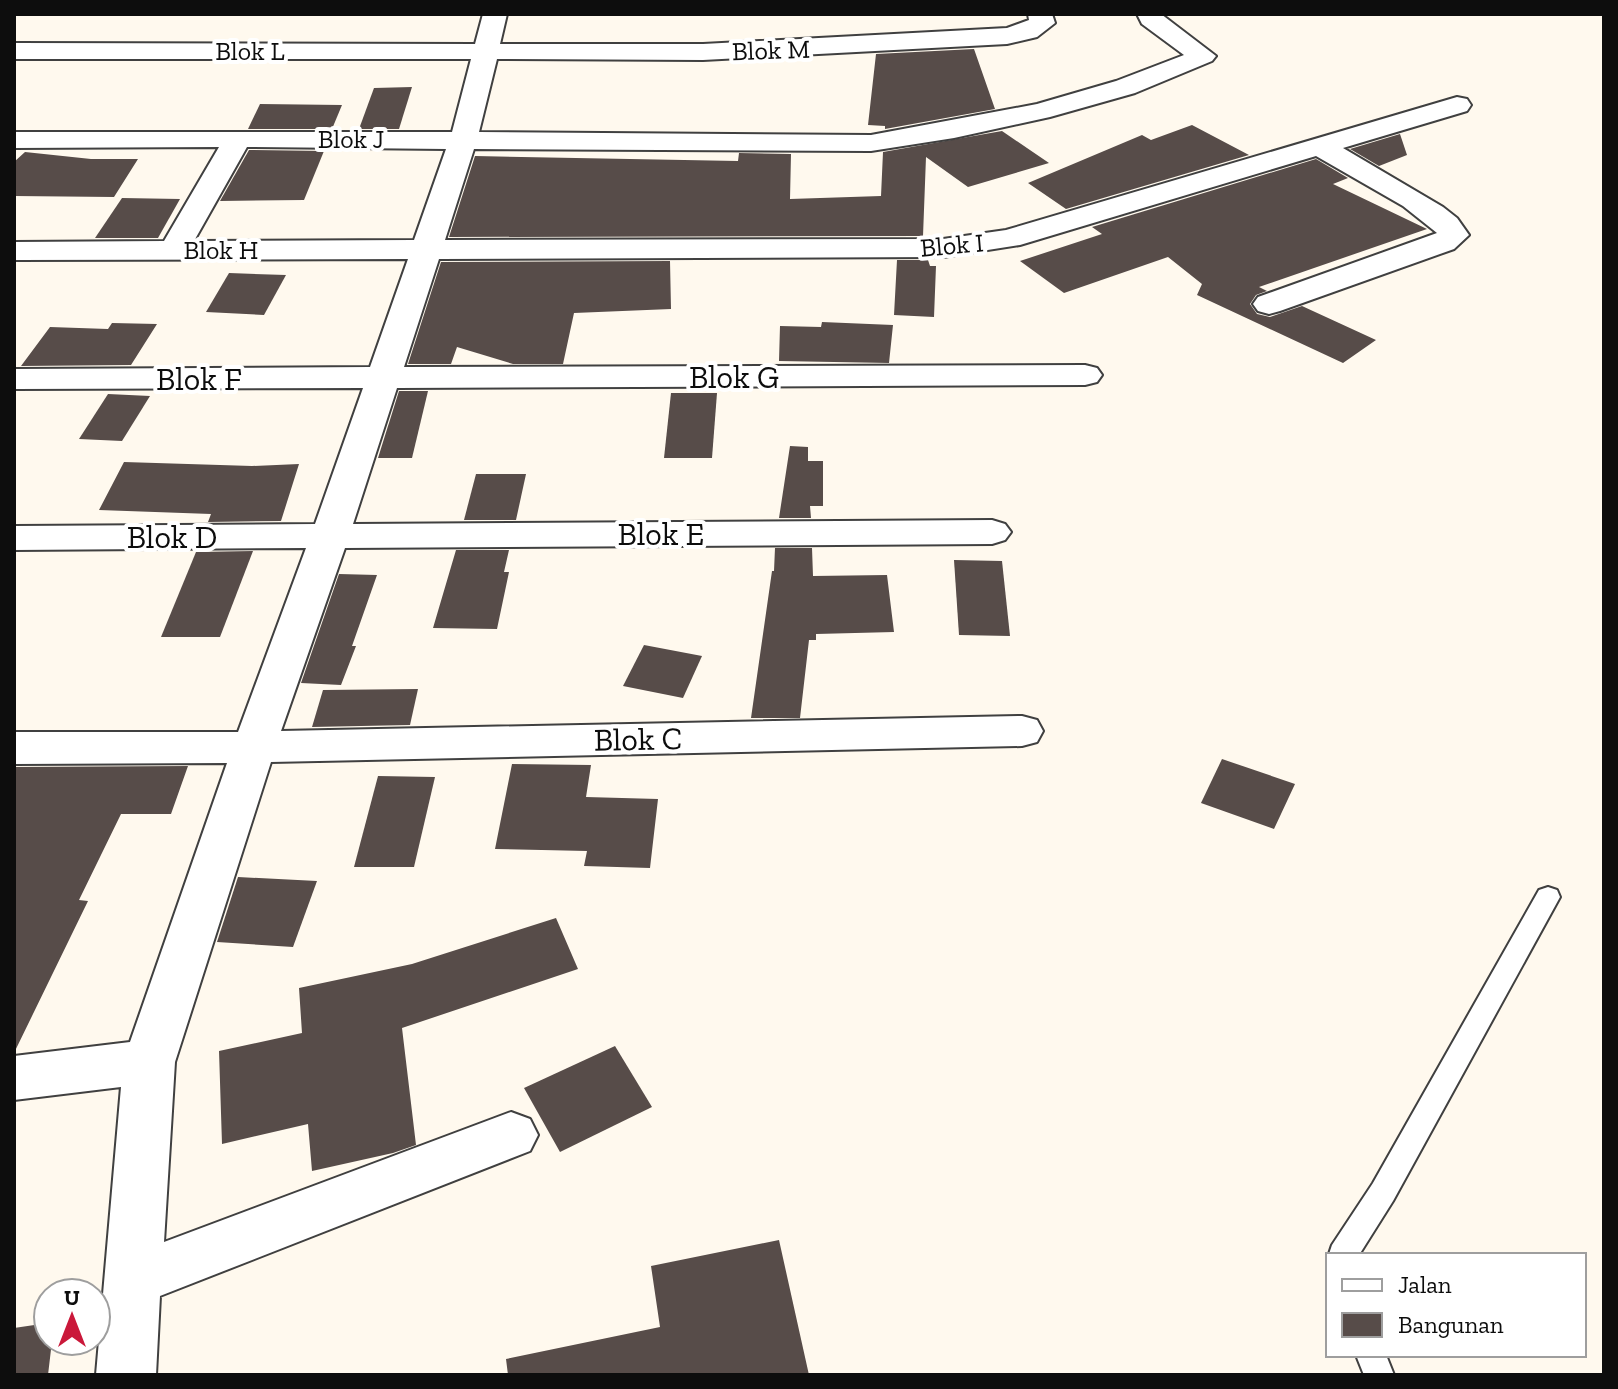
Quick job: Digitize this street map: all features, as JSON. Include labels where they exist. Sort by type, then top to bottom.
[{"type":"street","points":[[126,1375],[149,1062],[254,747],[428,248],[464,138],[495,14]]},
{"type":"street","name":"Blok M","points":[[487,53],[703,52],[947,41],[1028,32],[1042,23],[1040,14]]},
{"type":"street","name":"Blok J","points":[[14,140],[464,138],[871,143],[959,131],[1103,92],[1172,70],[1203,56],[1151,19],[1149,14]]},
{"type":"street","name":"Blok L","points":[[14,51],[487,53]]},
{"type":"street","name":"Blok I","points":[[428,248],[943,248],[1009,239],[1457,105]]},
{"type":"street","points":[[174,250],[238,139]]},
{"type":"street","points":[[1269,304],[1443,243],[1454,235],[1451,226],[1416,202],[1317,145]]},
{"type":"street","name":"Blok H","points":[[14,251],[428,248]]},
{"type":"street","name":"Blok G","points":[[384,379],[1085,375]]},
{"type":"street","name":"Blok F","points":[[14,379],[384,379]]},
{"type":"street","name":"Blok E","points":[[330,536],[992,532]]},
{"type":"street","name":"Blok D","points":[[14,538],[330,536]]},
{"type":"street","name":"Blok C","points":[[14,748],[254,747],[1022,731]]},
{"type":"street","points":[[14,1078],[149,1062]]},
{"type":"street","points":[[133,1280],[511,1135]]},
{"type":"lane","points":[[1343,1253],[1383,1192],[1548,897]]},
{"type":"building","points":[[974,49],[995,109],[885,129],[885,126],[868,125],[876,54]]},
{"type":"building","points":[[412,87],[399,129],[359,129],[374,88]]},
{"type":"building","points":[[260,104],[342,105],[332,129],[248,129]]},
{"type":"building","points":[[1192,125],[1249,155],[1066,209],[1028,183],[1142,135],[1151,140]]},
{"type":"building","points":[[1002,131],[1049,163],[968,187],[926,157],[923,236],[449,237],[475,156],[738,161],[739,153],[791,154],[790,199],[881,196],[883,152]]},
{"type":"building","points":[[1400,134],[1407,155],[1379,166],[1350,149]]},
{"type":"building","points":[[249,150],[324,151],[304,200],[220,201]]},
{"type":"building","points":[[25,152],[91,159],[138,159],[114,197],[14,196],[14,162]]},
{"type":"building","points":[[1316,159],[1348,178],[1333,184],[1427,229],[1259,287],[1267,291],[1256,295],[1250,304],[1257,314],[1270,317],[1302,306],[1376,340],[1343,363],[1197,295],[1202,284],[1168,257],[1064,293],[1020,261],[1102,234],[1092,227]]},
{"type":"building","points":[[122,198],[180,199],[158,238],[95,238]]},
{"type":"building","points":[[897,260],[928,260],[930,266],[936,266],[934,317],[894,315]]},
{"type":"building","points":[[670,261],[671,309],[574,313],[563,364],[513,364],[457,347],[451,364],[408,364],[441,262]]},
{"type":"building","points":[[229,273],[286,275],[264,315],[206,312]]},
{"type":"building","points":[[822,322],[893,325],[889,363],[779,361],[780,326],[821,327]]},
{"type":"building","points":[[112,323],[157,324],[131,365],[21,366],[50,327],[108,329]]},
{"type":"building","points":[[399,391],[428,391],[412,458],[378,458]]},
{"type":"building","points":[[671,393],[717,393],[712,458],[664,458]]},
{"type":"building","points":[[108,394],[150,396],[122,441],[79,439]]},
{"type":"building","points":[[790,446],[808,447],[808,461],[823,461],[823,506],[810,506],[811,518],[779,518]]},
{"type":"building","points":[[124,462],[252,466],[299,464],[281,521],[208,522],[211,514],[99,510]]},
{"type":"building","points":[[476,474],[526,474],[516,520],[464,520]]},
{"type":"building","points":[[775,548],[812,548],[813,576],[887,575],[894,632],[816,634],[816,640],[809,640],[800,718],[751,718]]},
{"type":"building","points":[[456,550],[509,550],[504,572],[509,572],[497,629],[433,628]]},
{"type":"building","points":[[253,551],[220,637],[161,637],[196,552]]},
{"type":"building","points":[[954,560],[1002,561],[1010,636],[959,635]]},
{"type":"building","points":[[339,574],[377,575],[352,646],[356,646],[341,685],[301,683]]},
{"type":"building","points":[[644,645],[702,656],[683,698],[623,686]]},
{"type":"building","points":[[418,689],[410,725],[312,727],[323,690]]},
{"type":"building","points":[[1222,759],[1295,784],[1274,829],[1201,803]]},
{"type":"building","points":[[512,764],[591,765],[586,797],[658,799],[650,868],[584,866],[587,851],[495,849]]},
{"type":"building","points":[[188,766],[171,814],[121,814],[79,900],[88,901],[14,1053],[14,767]]},
{"type":"building","points":[[378,776],[435,777],[414,867],[354,867]]},
{"type":"building","points":[[238,877],[317,881],[293,947],[217,942]]},
{"type":"building","points":[[556,918],[578,969],[402,1028],[416,1145],[312,1171],[308,1124],[222,1144],[219,1051],[302,1033],[299,988],[412,964]]},
{"type":"building","points":[[615,1046],[652,1107],[560,1152],[524,1088]]},
{"type":"building","points":[[779,1240],[809,1375],[508,1375],[506,1359],[660,1327],[651,1266]]},
{"type":"building","points":[[32,1325],[32,1357],[50,1357],[48,1375],[14,1375],[14,1328]]}]
